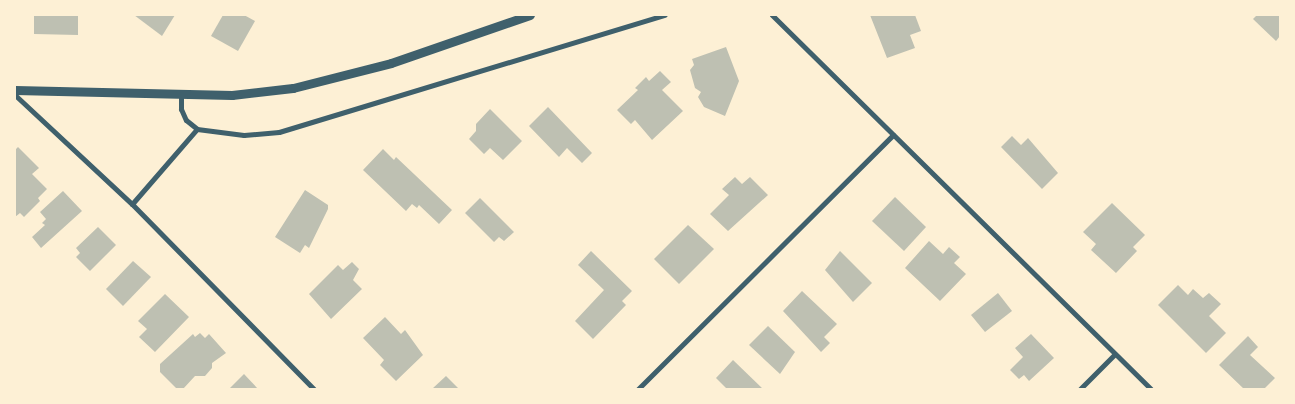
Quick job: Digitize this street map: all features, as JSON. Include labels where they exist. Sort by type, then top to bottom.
[{"type":"street","points":[[15,90],[181,95],[240,94],[343,78],[530,15]]},
{"type":"street","points":[[181,95],[184,114],[197,130],[244,135],[279,132],[665,15]]},
{"type":"street","points":[[772,15],[1151,389]]},
{"type":"street","points":[[15,95],[132,204],[314,389]]},
{"type":"street","points":[[132,204],[197,130]]},
{"type":"street","points":[[638,389],[893,135]]},
{"type":"street","points":[[1080,389],[1115,354]]},
{"type":"building","points":[[34,15],[78,15],[78,35],[34,34]]},
{"type":"building","points":[[134,15],[175,15],[162,36]]},
{"type":"building","points":[[223,15],[244,15],[255,21],[238,51],[211,36]]},
{"type":"building","points":[[870,15],[915,15],[921,31],[910,35],[915,48],[887,58]]},
{"type":"building","points":[[1257,15],[1280,15],[1280,36],[1276,41],[1253,19]]},
{"type":"building","points":[[726,47],[739,81],[725,116],[704,107],[698,97],[701,92],[695,88],[690,70],[694,65],[692,59]]},
{"type":"building","points":[[660,71],[671,82],[662,90],[683,111],[652,140],[635,120],[631,124],[617,110],[638,90],[635,88],[646,77],[649,81]]},
{"type":"building","points":[[548,107],[592,153],[582,163],[567,148],[559,157],[529,126]]},
{"type":"building","points":[[490,109],[522,141],[503,160],[490,148],[484,154],[469,139],[476,131],[476,124]]},
{"type":"building","points":[[1012,136],[1021,145],[1028,138],[1058,173],[1042,189],[1001,147]]},
{"type":"building","points":[[18,147],[39,168],[32,174],[47,189],[38,198],[40,201],[24,217],[20,213],[15,217],[15,150]]},
{"type":"building","points":[[383,149],[394,160],[396,157],[452,210],[439,224],[419,205],[417,208],[412,204],[406,211],[363,170]]},
{"type":"building","points":[[735,177],[742,184],[750,177],[768,195],[728,231],[710,214],[729,195],[722,189]]},
{"type":"building","points":[[305,190],[328,205],[328,209],[309,248],[305,245],[300,253],[275,237]]},
{"type":"building","points":[[63,191],[82,211],[41,248],[32,237],[45,225],[42,223],[46,219],[40,212]]},
{"type":"building","points":[[895,197],[926,227],[904,251],[872,221]]},
{"type":"building","points":[[480,198],[514,232],[504,241],[499,237],[494,242],[465,213]]},
{"type":"building","points":[[1112,203],[1145,235],[1133,247],[1137,251],[1116,273],[1091,250],[1096,244],[1083,232]]},
{"type":"building","points":[[688,225],[714,249],[679,284],[654,259]]},
{"type":"building","points":[[98,227],[116,245],[90,271],[76,257],[80,253],[76,248]]},
{"type":"building","points":[[929,241],[943,254],[949,247],[960,257],[954,263],[966,274],[940,301],[905,268]]},
{"type":"building","points":[[591,251],[632,291],[622,301],[626,305],[593,339],[575,321],[604,290],[578,265]]},
{"type":"building","points":[[840,251],[872,283],[853,302],[825,270]]},
{"type":"building","points":[[133,261],[151,277],[123,306],[106,289]]},
{"type":"building","points":[[352,262],[359,269],[353,280],[362,289],[331,319],[309,294],[338,265],[343,270]]},
{"type":"building","points":[[1178,285],[1188,295],[1193,289],[1203,298],[1209,293],[1221,304],[1209,316],[1226,333],[1206,353],[1158,305]]},
{"type":"building","points":[[802,291],[837,324],[824,337],[830,343],[821,352],[783,311]]},
{"type":"building","points":[[998,293],[1012,311],[985,332],[971,315]]},
{"type":"building","points":[[165,294],[189,317],[155,352],[139,337],[147,329],[138,321]]},
{"type":"building","points":[[385,317],[401,334],[405,330],[423,355],[396,381],[380,365],[384,360],[363,338]]},
{"type":"building","points":[[768,326],[795,352],[780,374],[749,345]]},
{"type":"building","points":[[200,333],[205,338],[209,334],[226,353],[212,363],[212,368],[205,376],[195,376],[183,389],[177,389],[160,372],[160,364],[193,334],[195,337]]},
{"type":"building","points":[[1031,334],[1054,358],[1029,381],[1024,375],[1019,379],[1010,370],[1023,357],[1015,348]]},
{"type":"building","points":[[1248,336],[1258,347],[1250,355],[1275,378],[1264,389],[1244,389],[1219,365]]},
{"type":"building","points":[[733,360],[763,389],[727,389],[716,378]]},
{"type":"building","points":[[244,374],[258,389],[229,389]]},
{"type":"building","points":[[446,376],[459,389],[432,389]]}]
